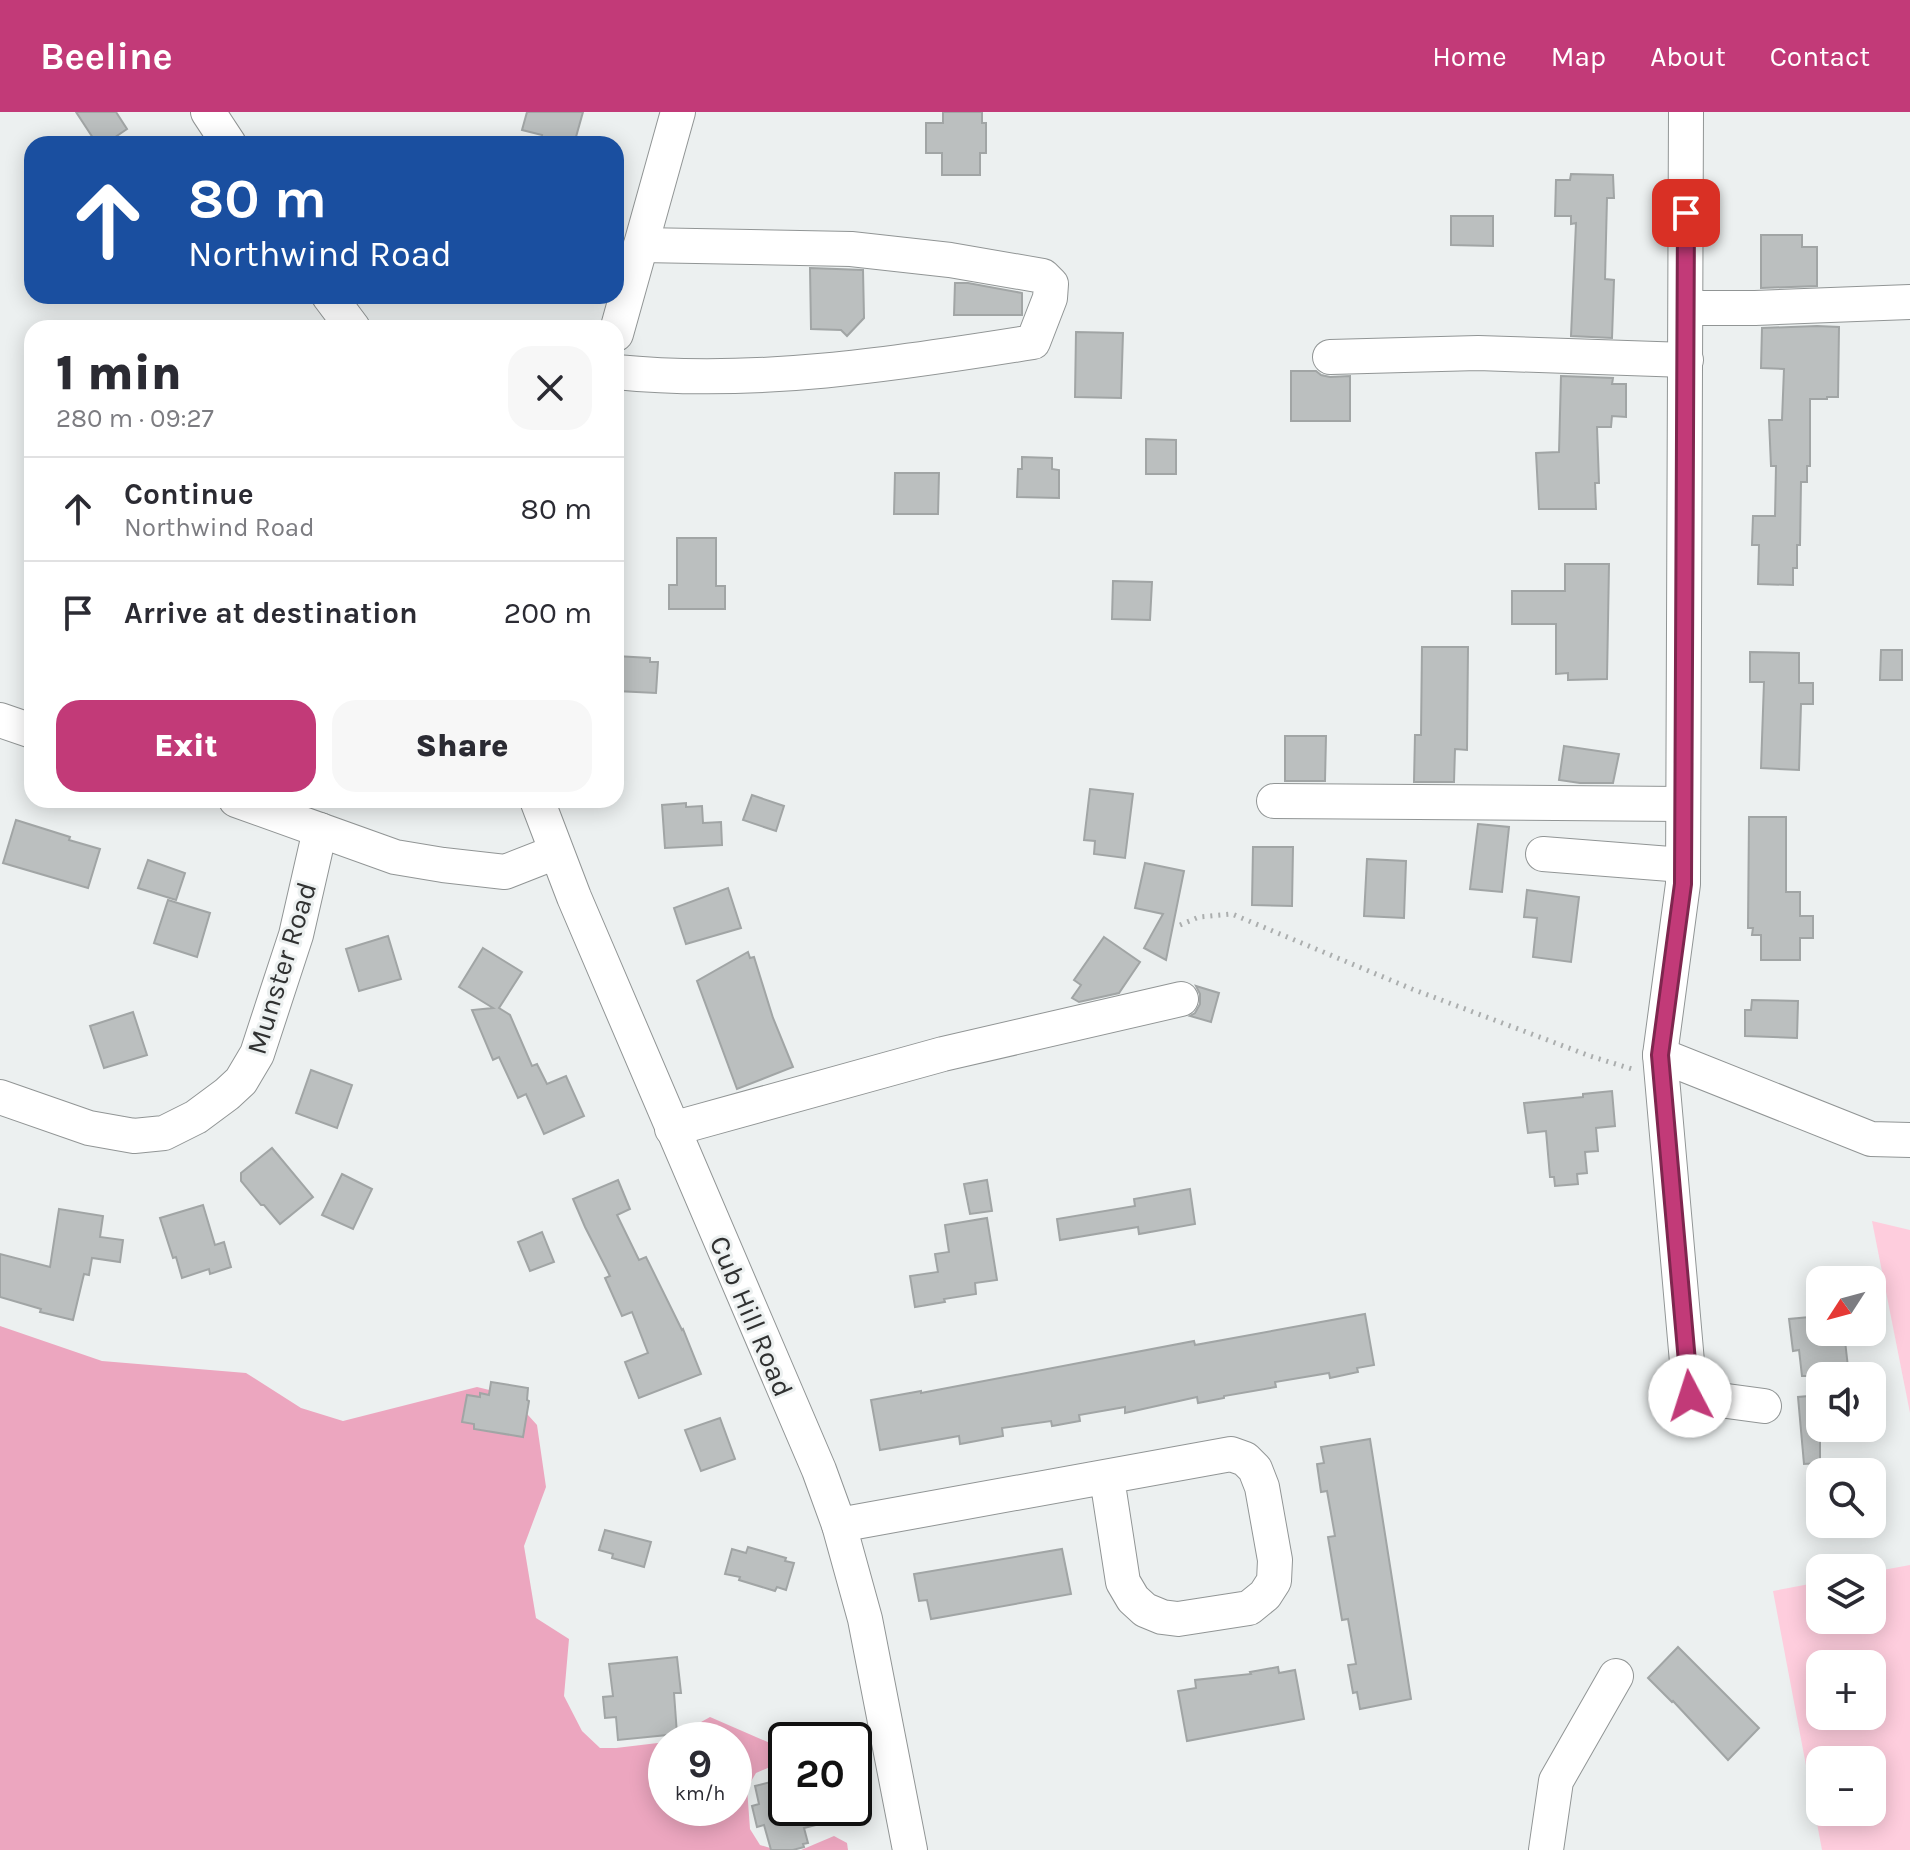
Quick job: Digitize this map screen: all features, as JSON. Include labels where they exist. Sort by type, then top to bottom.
[{"type":"street","points":[[208,112],[224,136]]},
{"type":"street","points":[[620,320],[678,112]]},
{"type":"street","points":[[1686,112],[1683,884],[1660,1055],[1690,1396],[1764,1406]]},
{"type":"street","points":[[624,373],[726,377],[825,370],[1033,342],[1050,298],[1051,284],[1043,276],[950,260],[851,249],[641,245]]},
{"type":"street","points":[[1686,308],[1910,302]]},
{"type":"street","points":[[1330,357],[1478,353],[1686,360]]},
{"type":"street","points":[[0,720],[24,728]]},
{"type":"street","points":[[1274,801],[1683,804]]},
{"type":"street","points":[[258,808],[395,857],[443,865],[505,872],[556,852]]},
{"type":"street","name":"Cub Hill Road","points":[[540,808],[672,1129],[819,1470],[839,1525],[865,1619],[910,1850]]},
{"type":"street","name":"Munster Road","points":[[0,1097],[89,1128],[134,1136],[164,1133],[196,1117],[227,1094],[241,1081],[257,1054],[296,935],[320,830]]},
{"type":"street","points":[[1543,854],[1683,865]]},
{"type":"street","points":[[672,1129],[943,1054],[1181,999]]},
{"type":"street","points":[[1660,1055],[1871,1139],[1910,1140]]},
{"type":"street","points":[[839,1525],[1231,1454],[1245,1459],[1255,1469],[1262,1487],[1275,1560],[1274,1581],[1265,1595],[1249,1608],[1178,1619],[1145,1610],[1133,1599],[1123,1582],[1107,1478]]},
{"type":"street","points":[[1546,1850],[1556,1781],[1616,1676]]},
{"type":"path","points":[[1180,925],[1199,917],[1232,914],[1412,989],[1630,1070],[1652,1066],[1660,1055]]},
{"type":"shaded area","points":[[1872,1221],[1910,1230],[1910,1413],[1886,1292],[1886,1266],[1881,1266]]},
{"type":"shaded area","points":[[0,1326],[102,1361],[246,1373],[301,1408],[343,1421],[477,1387],[510,1395],[537,1425],[546,1487],[524,1546],[536,1618],[569,1639],[564,1696],[582,1731],[600,1748],[648,1744],[648,1826],[750,1826],[760,1845],[777,1850],[0,1850]]},
{"type":"shaded area","points":[[1910,1565],[1910,1850],[1822,1850],[1817,1826],[1886,1826],[1886,1746],[1806,1746],[1806,1765],[1773,1591],[1806,1585],[1806,1634],[1886,1634],[1886,1569]]},
{"type":"shaded area","points":[[710,1717],[722,1722],[701,1722]]},
{"type":"shaded area","points":[[752,1735],[768,1742],[768,1768],[756,1773],[752,1780]]},
{"type":"shaded area","points":[[834,1836],[847,1843],[848,1850],[801,1850]]},
{"type":"building","points":[[76,112],[116,112],[127,129],[117,136],[92,136]]},
{"type":"building","points":[[527,112],[583,112],[576,136],[542,136],[522,130]]},
{"type":"building","points":[[943,112],[982,112],[982,123],[986,123],[986,153],[980,153],[980,175],[942,175],[942,153],[926,153],[926,123],[943,123]]},
{"type":"building","points":[[1571,174],[1613,175],[1614,198],[1607,198],[1605,279],[1614,280],[1612,338],[1571,336],[1576,223],[1571,224],[1571,216],[1555,216],[1556,180],[1570,180]]},
{"type":"building","points":[[1451,216],[1493,216],[1493,246],[1451,245]]},
{"type":"building","points":[[1761,235],[1802,235],[1802,247],[1817,247],[1817,286],[1761,288]]},
{"type":"building","points":[[810,268],[863,270],[864,318],[847,336],[841,330],[811,329]]},
{"type":"building","points":[[955,283],[1022,293],[1022,315],[954,315]]},
{"type":"building","points":[[1839,327],[1838,397],[1810,399],[1810,466],[1807,466],[1807,482],[1801,482],[1800,545],[1797,545],[1793,585],[1758,584],[1759,545],[1752,545],[1753,516],[1775,516],[1776,466],[1771,466],[1769,420],[1782,420],[1784,369],[1761,368],[1762,328]]},
{"type":"building","points":[[1076,332],[1123,333],[1121,398],[1075,397]]},
{"type":"building","points":[[1291,371],[1316,371],[1330,377],[1350,376],[1350,421],[1291,421]]},
{"type":"building","points":[[1561,376],[1613,378],[1612,384],[1626,384],[1626,417],[1612,416],[1611,427],[1597,427],[1599,483],[1595,483],[1596,509],[1539,509],[1536,453],[1559,452]]},
{"type":"building","points":[[1146,439],[1176,440],[1176,474],[1146,474]]},
{"type":"building","points":[[1022,457],[1052,458],[1052,469],[1059,470],[1059,498],[1017,497],[1018,469],[1022,469]]},
{"type":"building","points":[[895,473],[939,473],[938,514],[894,514]]},
{"type":"building","points":[[677,538],[716,538],[716,586],[725,586],[725,609],[669,609],[669,585],[677,585]]},
{"type":"building","points":[[1565,564],[1609,564],[1607,679],[1568,680],[1568,673],[1556,674],[1556,624],[1512,624],[1512,591],[1565,591]]},
{"type":"building","points":[[1113,581],[1152,582],[1150,620],[1112,619]]},
{"type":"building","points":[[1422,647],[1468,647],[1467,750],[1455,749],[1454,782],[1414,782],[1415,735],[1421,735]]},
{"type":"building","points":[[1881,650],[1902,650],[1902,680],[1880,680]]},
{"type":"building","points":[[1750,652],[1799,653],[1799,683],[1813,683],[1813,704],[1801,704],[1799,770],[1761,768],[1764,682],[1750,682]]},
{"type":"building","points":[[624,656],[650,658],[650,662],[658,662],[656,693],[624,691]]},
{"type":"building","points":[[1285,736],[1326,736],[1325,781],[1285,781]]},
{"type":"building","points":[[1564,746],[1619,754],[1613,783],[1559,780]]},
{"type":"building","points":[[1090,789],[1133,794],[1125,858],[1094,854],[1095,841],[1084,840]]},
{"type":"building","points":[[752,795],[784,806],[776,831],[743,820]]},
{"type":"building","points":[[686,803],[686,807],[702,806],[703,823],[721,822],[722,845],[665,848],[662,805]]},
{"type":"building","points":[[1749,817],[1786,817],[1786,892],[1800,892],[1800,916],[1813,916],[1813,938],[1800,938],[1800,960],[1761,960],[1761,935],[1752,935],[1753,928],[1748,928]]},
{"type":"building","points":[[16,820],[100,849],[88,888],[3,863]]},
{"type":"building","points":[[1478,824],[1509,827],[1502,892],[1470,889]]},
{"type":"building","points":[[1253,847],[1293,847],[1292,906],[1252,905]]},
{"type":"building","points":[[1367,859],[1406,861],[1404,918],[1364,916]]},
{"type":"building","points":[[148,860],[185,873],[176,900],[138,888]]},
{"type":"building","points":[[1145,863],[1184,871],[1166,960],[1144,948],[1163,914],[1135,908]]},
{"type":"building","points":[[728,888],[741,928],[686,944],[674,908]]},
{"type":"building","points":[[1527,890],[1579,897],[1571,962],[1533,957],[1537,918],[1524,917]]},
{"type":"building","points":[[168,900],[210,913],[197,957],[154,943]]},
{"type":"building","points":[[388,936],[401,979],[359,991],[346,949]]},
{"type":"building","points":[[1104,937],[1140,962],[1119,993],[1079,1002],[1072,998],[1081,985],[1074,980]]},
{"type":"building","points":[[483,948],[522,972],[499,1008],[510,1015],[532,1066],[537,1064],[547,1084],[566,1076],[584,1116],[544,1134],[526,1094],[518,1098],[499,1057],[493,1060],[472,1010],[493,1008],[459,987]]},
{"type":"building","points":[[748,952],[750,958],[754,957],[773,1018],[793,1067],[737,1089],[697,981]]},
{"type":"building","points":[[1196,986],[1219,993],[1211,1022],[1190,1016],[1200,1004]]},
{"type":"building","points":[[1752,1000],[1798,1001],[1797,1038],[1745,1036],[1745,1010],[1751,1010]]},
{"type":"building","points":[[133,1012],[147,1055],[104,1068],[90,1026]]},
{"type":"building","points":[[311,1070],[352,1085],[337,1128],[296,1113]]},
{"type":"building","points":[[1612,1091],[1615,1126],[1596,1128],[1598,1151],[1585,1152],[1587,1173],[1577,1174],[1578,1184],[1555,1186],[1554,1177],[1550,1177],[1546,1131],[1528,1133],[1524,1103]]},
{"type":"building","points":[[272,1148],[313,1197],[280,1224],[241,1181],[241,1173]]},
{"type":"building","points":[[342,1174],[372,1189],[353,1229],[322,1215]]},
{"type":"building","points":[[618,1180],[630,1209],[617,1215],[639,1260],[646,1257],[683,1329],[701,1374],[639,1398],[625,1362],[648,1353],[632,1312],[622,1316],[605,1278],[610,1276],[573,1199]]},
{"type":"building","points":[[987,1180],[992,1211],[970,1214],[964,1184]]},
{"type":"building","points":[[1190,1189],[1195,1224],[1139,1234],[1138,1227],[1060,1240],[1057,1219],[1135,1206],[1134,1199]]},
{"type":"building","points":[[203,1205],[215,1245],[224,1242],[231,1267],[210,1274],[209,1269],[182,1278],[160,1218]]},
{"type":"building","points":[[59,1209],[103,1216],[100,1237],[123,1240],[120,1262],[92,1258],[89,1275],[84,1274],[73,1320],[0,1297],[0,1254],[50,1267]]},
{"type":"building","points":[[987,1218],[997,1280],[975,1283],[976,1294],[915,1307],[910,1276],[938,1272],[935,1254],[949,1252],[945,1225]]},
{"type":"building","points":[[542,1232],[554,1262],[530,1271],[518,1242]]},
{"type":"building","points":[[1365,1314],[1374,1365],[1357,1368],[1358,1372],[1330,1378],[1329,1373],[1275,1382],[1276,1387],[1198,1403],[1197,1397],[1125,1413],[1125,1407],[1079,1415],[1080,1421],[1052,1426],[1051,1421],[1002,1428],[1003,1436],[960,1444],[959,1436],[880,1450],[871,1400],[1194,1341],[1195,1345]]},
{"type":"building","points":[[1806,1317],[1806,1346],[1846,1346],[1847,1362],[1806,1362],[1806,1376],[1802,1376],[1799,1350],[1793,1351],[1789,1319]]},
{"type":"building","points":[[491,1382],[528,1388],[523,1437],[474,1429],[474,1424],[462,1422],[467,1395],[489,1395]]},
{"type":"building","points":[[1806,1396],[1806,1442],[1820,1442],[1820,1458],[1806,1458],[1806,1464],[1804,1464],[1798,1397]]},
{"type":"building","points":[[720,1418],[735,1459],[701,1471],[685,1430]]},
{"type":"building","points":[[1370,1439],[1411,1699],[1360,1709],[1357,1692],[1353,1693],[1348,1665],[1356,1664],[1348,1619],[1342,1620],[1328,1537],[1335,1536],[1327,1491],[1321,1492],[1317,1464],[1324,1463],[1321,1447]]},
{"type":"building","points":[[605,1530],[651,1542],[644,1567],[612,1558],[613,1554],[599,1550]]},
{"type":"building","points":[[748,1547],[794,1563],[786,1590],[777,1587],[775,1591],[725,1574],[732,1549],[746,1553]]},
{"type":"building","points":[[1062,1549],[1071,1594],[931,1619],[927,1600],[919,1601],[914,1574]]},
{"type":"building","points":[[1678,1647],[1759,1728],[1728,1760],[1648,1678]]},
{"type":"building","points":[[677,1657],[681,1693],[674,1693],[676,1722],[648,1722],[648,1737],[618,1740],[616,1717],[605,1718],[603,1697],[613,1696],[609,1664]]},
{"type":"building","points":[[1278,1667],[1279,1673],[1295,1670],[1304,1719],[1187,1741],[1178,1691],[1196,1688],[1195,1680],[1251,1674]]},
{"type":"building","points":[[768,1783],[768,1826],[812,1826],[804,1828],[808,1843],[803,1844],[804,1847],[771,1850],[764,1825],[757,1827],[752,1806],[759,1804],[755,1786]]},
{"type":"route","points":[[1686,213],[1683,884],[1660,1055],[1690,1396]]}]
